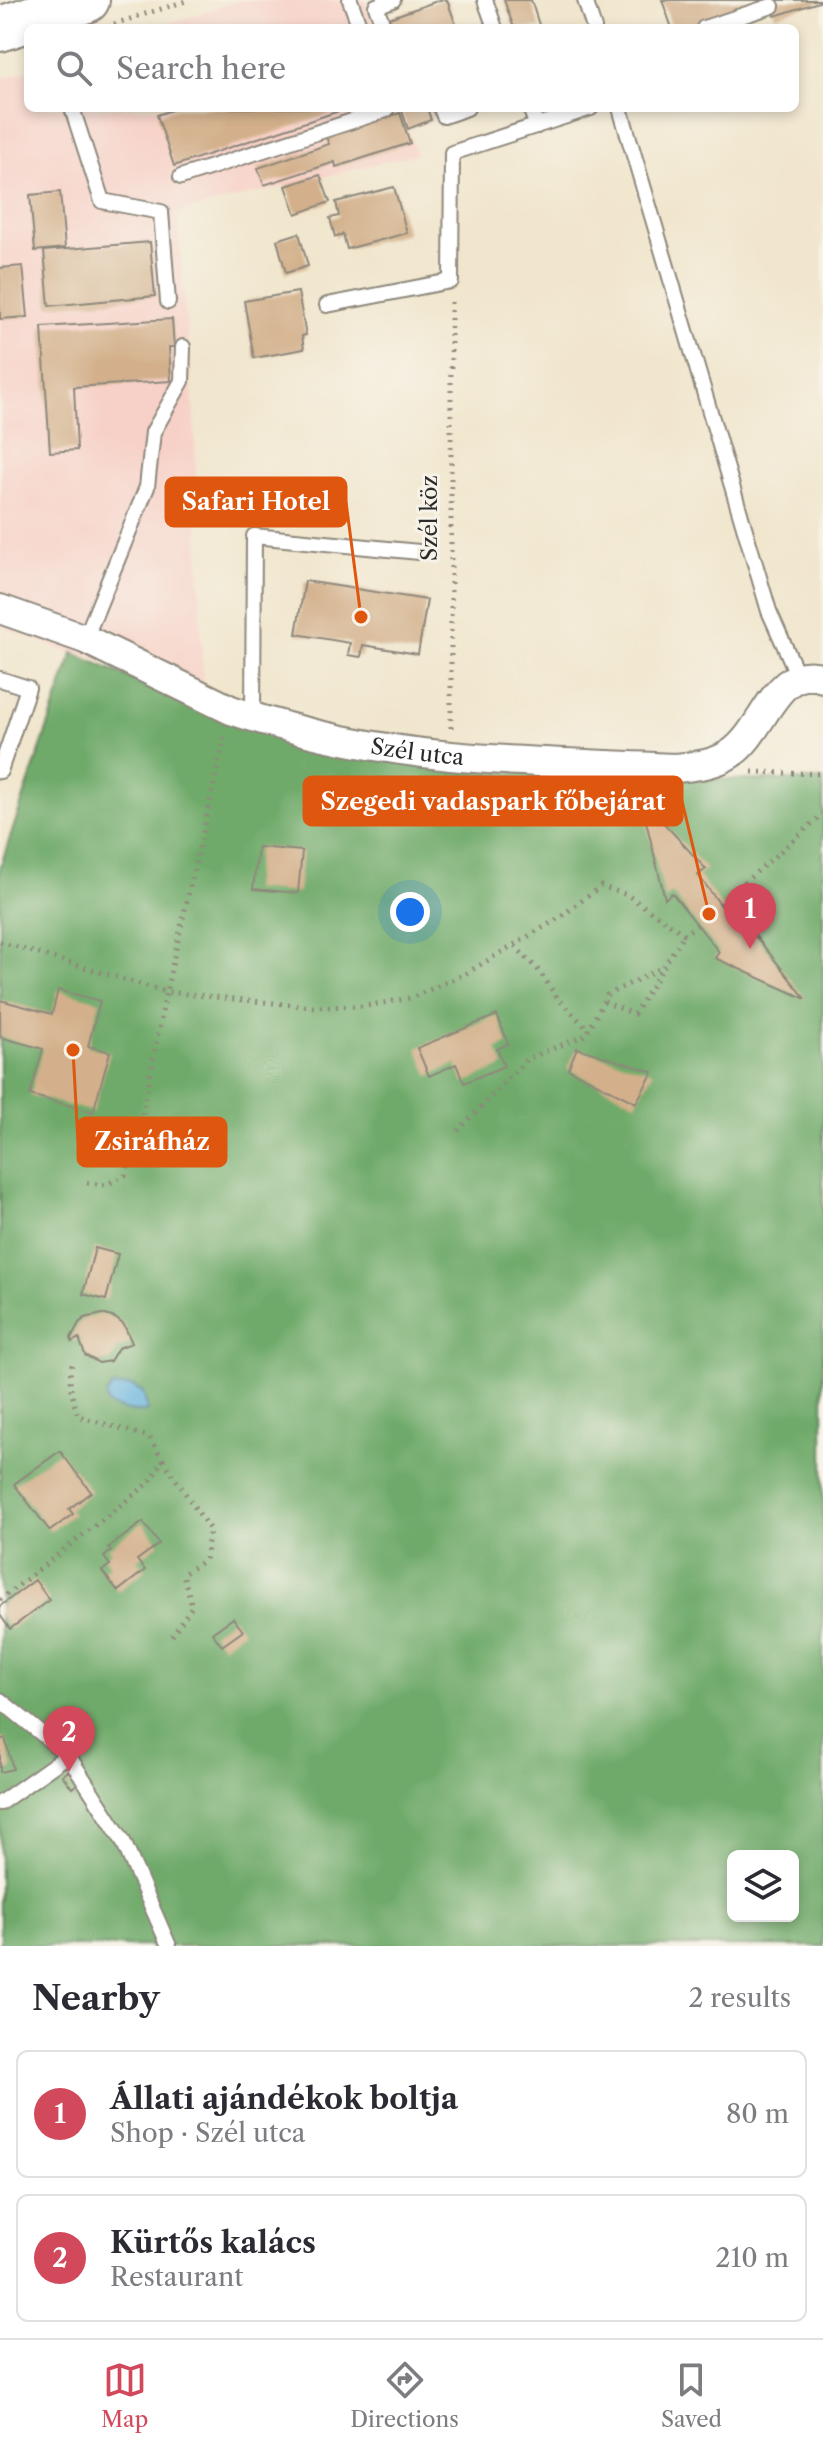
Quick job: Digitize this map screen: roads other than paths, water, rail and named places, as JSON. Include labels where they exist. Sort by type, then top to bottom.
[{"type":"main road","points":[[43,22],[87,0]]},
{"type":"main road","points":[[0,29],[24,25]]},
{"type":"street","name":"Szél utca","points":[[0,609],[85,639],[242,714],[350,742],[451,756],[676,768],[703,765],[720,759],[738,747],[757,727],[786,684],[811,677]]},
{"type":"lane","points":[[350,0],[356,24]]},
{"type":"lane","points":[[383,24],[376,6],[393,0]]},
{"type":"lane","points":[[485,0],[494,24]]},
{"type":"lane","points":[[585,0],[593,24]]},
{"type":"lane","points":[[716,24],[772,6]]},
{"type":"lane","points":[[73,112],[102,201],[161,212],[168,302]]},
{"type":"lane","points":[[181,177],[380,112]]},
{"type":"lane","points":[[532,112],[537,126]]},
{"type":"lane","points":[[327,305],[451,281],[452,153],[579,112]]},
{"type":"lane","points":[[621,112],[769,611],[811,677]]},
{"type":"lane","points":[[85,639],[147,487],[153,432],[182,381],[183,347]]},
{"type":"lane","points":[[242,714],[254,536],[419,552]]},
{"type":"lane","points":[[0,679],[28,688],[0,771]]},
{"type":"lane","points":[[0,1700],[68,1755],[123,1841],[169,1946]]},
{"type":"lane","points":[[0,1803],[68,1755]]},
{"type":"water","points":[[132,1386],[143,1392],[148,1411],[127,1411],[107,1404],[106,1394],[113,1387]]},
{"type":"place","name":"Safari Hotel","points":[[361,617]]},
{"type":"place","name":"Szegedi vadaspark főbejárat","points":[[709,914]]},
{"type":"place","name":"Állati ajándékok boltja","points":[[750,949]]},
{"type":"place","name":"Zsiráfház","points":[[73,1050]]},
{"type":"place","name":"Kürtős kalács","points":[[69,1772]]}]
